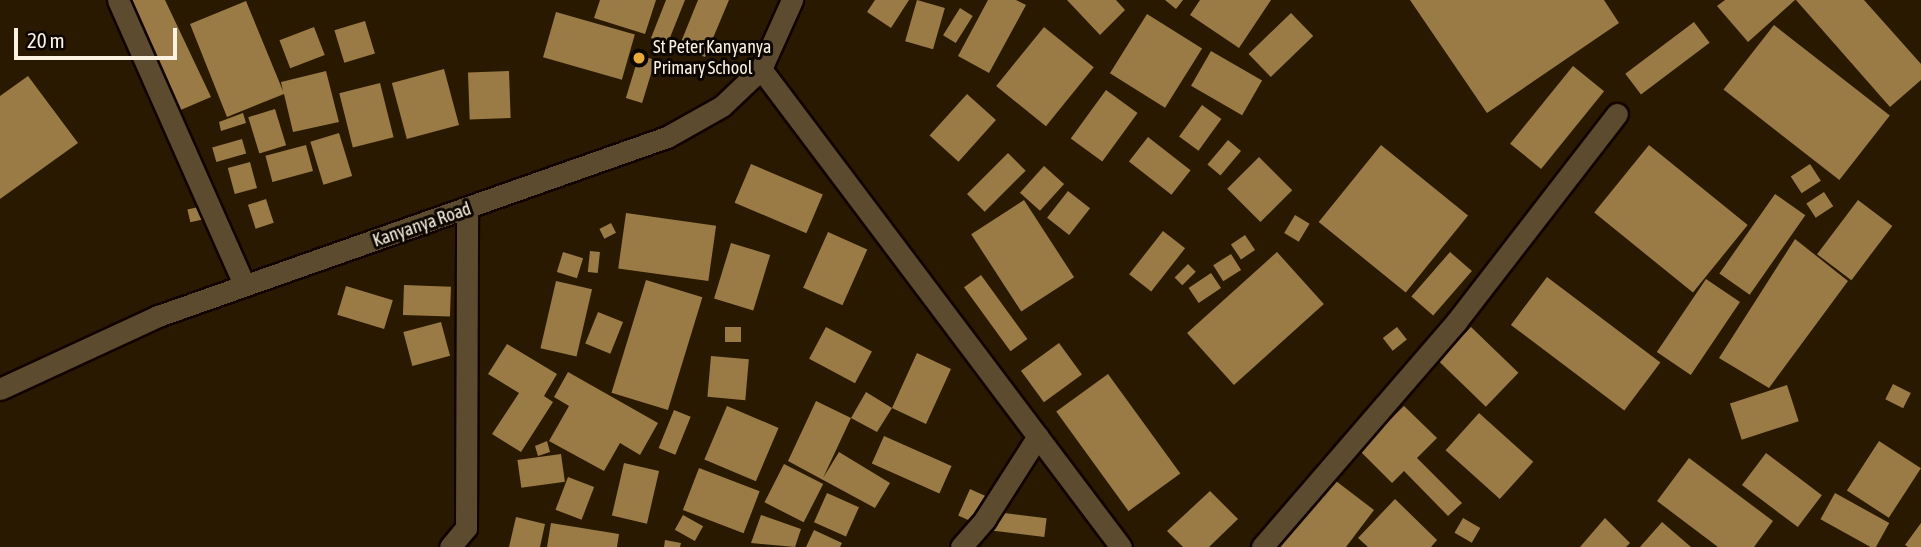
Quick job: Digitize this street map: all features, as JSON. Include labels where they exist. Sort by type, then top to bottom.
[{"type":"street","points":[[118,0],[244,285]]},
{"type":"street","name":"Kanyanya Road","points":[[0,390],[158,316],[467,210],[667,137],[722,106],[761,69],[792,0]]},
{"type":"street","points":[[761,69],[1121,547]]},
{"type":"street","points":[[1262,547],[1456,322],[1617,114]]},
{"type":"street","points":[[450,547],[466,528],[467,210]]},
{"type":"street","points":[[961,547],[985,519],[1038,436]]},
{"type":"building","points":[[123,0],[165,0],[211,97],[176,112]]},
{"type":"building","points":[[600,0],[656,0],[645,34],[594,18]]},
{"type":"building","points":[[666,0],[685,0],[667,45],[651,38]]},
{"type":"building","points":[[698,0],[729,0],[705,57],[679,47]]},
{"type":"building","points":[[875,0],[909,0],[891,28],[867,12]]},
{"type":"building","points":[[917,0],[945,8],[933,49],[905,41]]},
{"type":"building","points":[[988,0],[1016,0],[1026,5],[989,73],[958,56]]},
{"type":"building","points":[[1067,0],[1116,0],[1125,10],[1100,35]]},
{"type":"building","points":[[1165,0],[1183,0],[1176,9]]},
{"type":"building","points":[[1200,0],[1271,0],[1239,48],[1190,15]]},
{"type":"building","points":[[1410,0],[1604,0],[1619,23],[1487,113]]},
{"type":"building","points":[[1725,0],[1795,0],[1748,42],[1717,6]]},
{"type":"building","points":[[1796,0],[1864,0],[1921,64],[1921,80],[1890,107]]},
{"type":"building","points":[[246,1],[283,91],[281,82],[326,71],[339,122],[293,132],[284,94],[227,117],[190,24]]},
{"type":"building","points":[[960,8],[973,16],[956,43],[943,35]]},
{"type":"building","points":[[556,12],[635,35],[622,80],[543,57]]},
{"type":"building","points":[[1291,13],[1313,36],[1271,77],[1249,54]]},
{"type":"building","points":[[1147,14],[1202,48],[1165,108],[1110,73]]},
{"type":"building","points":[[365,21],[375,54],[344,63],[334,30]]},
{"type":"building","points":[[1694,22],[1710,43],[1641,95],[1625,74]]},
{"type":"building","points":[[1774,25],[1890,116],[1839,180],[1724,90]]},
{"type":"building","points":[[314,27],[325,55],[290,68],[279,40]]},
{"type":"building","points":[[1044,27],[1094,67],[1046,126],[996,86]]},
{"type":"building","points":[[1211,51],[1262,80],[1242,115],[1191,86]]},
{"type":"building","points":[[639,55],[655,60],[642,103],[626,98]]},
{"type":"building","points":[[1573,66],[1604,91],[1541,169],[1510,144]]},
{"type":"building","points":[[444,69],[459,125],[407,139],[392,83]]},
{"type":"building","points":[[509,71],[511,118],[470,119],[468,72]]},
{"type":"building","points":[[28,76],[78,143],[0,199],[0,96]]},
{"type":"building","points":[[380,83],[394,137],[353,147],[339,93]]},
{"type":"building","points":[[1106,90],[1138,113],[1102,161],[1071,139]]},
{"type":"building","points":[[967,94],[996,120],[959,162],[930,136]]},
{"type":"building","points":[[1202,105],[1221,119],[1198,151],[1179,137]]},
{"type":"building","points":[[275,109],[286,145],[259,154],[248,117]]},
{"type":"building","points":[[243,113],[246,123],[221,131],[219,122]]},
{"type":"building","points":[[339,133],[352,176],[323,185],[310,142]]},
{"type":"building","points":[[1148,137],[1191,170],[1171,195],[1129,161]]},
{"type":"building","points":[[242,139],[246,153],[216,162],[212,148]]},
{"type":"building","points":[[1228,140],[1241,151],[1220,175],[1207,165]]},
{"type":"building","points":[[306,145],[313,171],[272,182],[265,156]]},
{"type":"building","points":[[1381,145],[1468,215],[1406,292],[1319,222]]},
{"type":"building","points":[[1649,145],[1748,225],[1693,293],[1594,213]]},
{"type":"building","points":[[1008,153],[1026,171],[985,212],[967,194]]},
{"type":"building","points":[[1259,157],[1292,190],[1260,222],[1227,189]]},
{"type":"building","points":[[250,162],[257,188],[235,194],[228,168]]},
{"type":"building","points":[[751,164],[823,194],[806,233],[735,203]]},
{"type":"building","points":[[1810,164],[1821,181],[1802,193],[1791,177]]},
{"type":"building","points":[[1044,166],[1064,184],[1040,211],[1020,193]]},
{"type":"building","points":[[1068,191],[1090,208],[1069,235],[1047,218]]},
{"type":"building","points":[[1824,192],[1833,206],[1816,218],[1806,203]]},
{"type":"building","points":[[1775,194],[1805,215],[1750,295],[1719,273]]},
{"type":"building","points":[[266,199],[274,223],[256,229],[248,205]]},
{"type":"building","points":[[1024,200],[1074,277],[1021,311],[971,234]]},
{"type":"building","points":[[1858,200],[1892,226],[1851,280],[1817,254]]},
{"type":"building","points":[[203,206],[206,219],[190,222],[187,210]]},
{"type":"building","points":[[626,213],[716,226],[708,281],[618,268]]},
{"type":"building","points":[[1295,215],[1310,224],[1299,242],[1284,233]]},
{"type":"building","points":[[611,223],[616,233],[604,239],[599,229]]},
{"type":"building","points":[[1163,231],[1185,248],[1151,292],[1129,274]]},
{"type":"building","points":[[828,232],[867,249],[842,305],[803,288]]},
{"type":"building","points":[[1245,235],[1255,250],[1241,259],[1231,245]]},
{"type":"building","points":[[1795,239],[1848,281],[1769,388],[1719,358]]},
{"type":"building","points":[[731,243],[770,255],[753,310],[714,298]]},
{"type":"building","points":[[590,251],[600,252],[598,273],[588,272]]},
{"type":"building","points":[[563,252],[583,258],[577,278],[557,272]]},
{"type":"building","points":[[1277,252],[1324,304],[1234,385],[1187,333]]},
{"type":"building","points":[[1450,252],[1472,271],[1433,316],[1411,297]]},
{"type":"building","points":[[1231,254],[1241,270],[1223,281],[1213,265]]},
{"type":"building","points":[[1188,264],[1196,272],[1182,285],[1175,277]]},
{"type":"building","points":[[1211,273],[1221,288],[1199,303],[1189,288]]},
{"type":"building","points":[[981,275],[1027,339],[1010,351],[964,287]]},
{"type":"building","points":[[1547,277],[1660,362],[1624,410],[1511,325]]},
{"type":"building","points":[[1706,279],[1740,302],[1691,375],[1657,352]]},
{"type":"building","points":[[646,280],[702,297],[668,410],[612,393]]},
{"type":"building","points":[[556,281],[592,289],[577,357],[540,348]]},
{"type":"building","points":[[404,285],[451,287],[450,317],[403,315]]},
{"type":"building","points":[[346,286],[393,300],[384,329],[337,315]]},
{"type":"building","points":[[598,312],[623,322],[610,354],[585,344]]},
{"type":"building","points":[[441,322],[450,356],[412,366],[403,332]]},
{"type":"building","points":[[725,327],[741,327],[741,342],[725,342]]},
{"type":"building","points":[[826,327],[872,351],[855,383],[809,359]]},
{"type":"building","points":[[1397,327],[1407,340],[1393,351],[1383,338]]},
{"type":"building","points":[[1471,327],[1518,373],[1486,407],[1438,361]]},
{"type":"building","points":[[1059,343],[1082,375],[1044,402],[1021,371]]},
{"type":"building","points":[[507,344],[557,374],[544,396],[553,402],[521,452],[492,434],[519,393],[488,374]]},
{"type":"building","points":[[917,353],[951,369],[926,424],[892,408]]},
{"type":"building","points":[[711,356],[749,359],[745,400],[707,397]]},
{"type":"building","points":[[568,372],[658,423],[640,455],[620,443],[604,471],[549,441],[569,406],[554,397]]},
{"type":"building","points":[[1108,374],[1180,474],[1129,511],[1056,412]]},
{"type":"building","points":[[1893,384],[1911,393],[1903,408],[1885,399]]},
{"type":"building","points":[[1787,385],[1799,421],[1742,440],[1730,404]]},
{"type":"building","points":[[866,392],[892,408],[877,432],[851,418]]},
{"type":"building","points":[[816,401],[851,418],[823,478],[839,452],[890,483],[875,508],[788,461]]},
{"type":"building","points":[[727,406],[779,428],[756,481],[704,459]]},
{"type":"building","points":[[1404,406],[1437,438],[1417,458],[1462,503],[1448,516],[1404,471],[1392,483],[1359,450]]},
{"type":"building","points":[[674,410],[691,417],[675,455],[659,448]]},
{"type":"building","points":[[1479,413],[1533,462],[1500,499],[1446,450]]},
{"type":"building","points":[[884,436],[952,466],[939,494],[872,463]]},
{"type":"building","points":[[547,441],[550,452],[538,456],[535,446]]},
{"type":"building","points":[[1879,441],[1921,468],[1889,518],[1847,490]]},
{"type":"building","points":[[1766,453],[1822,495],[1798,527],[1742,485]]},
{"type":"building","points":[[561,454],[565,482],[521,488],[517,460]]},
{"type":"building","points":[[1689,458],[1773,521],[1754,547],[1718,547],[1657,501]]},
{"type":"building","points":[[624,463],[659,471],[647,524],[612,516]]},
{"type":"building","points":[[784,464],[823,484],[804,522],[764,502]]},
{"type":"building","points":[[699,468],[760,491],[744,533],[683,510]]},
{"type":"building","points":[[568,477],[594,487],[582,520],[555,510]]},
{"type":"building","points":[[1332,478],[1374,510],[1346,547],[1279,547]]},
{"type":"building","points":[[970,489],[986,496],[974,522],[958,515]]},
{"type":"building","points":[[1210,491],[1238,519],[1209,547],[1183,547],[1167,531]]},
{"type":"building","points":[[827,493],[859,507],[846,536],[814,522]]},
{"type":"building","points":[[1835,493],[1889,523],[1876,547],[1871,547],[1820,519]]},
{"type":"building","points":[[1395,499],[1437,540],[1431,547],[1368,547],[1358,538]]},
{"type":"building","points":[[996,512],[1047,518],[1044,537],[994,531]]},
{"type":"building","points":[[683,515],[703,526],[695,541],[675,530]]},
{"type":"building","points":[[761,515],[801,529],[795,547],[751,543]]},
{"type":"building","points":[[516,517],[545,524],[540,547],[509,547]]},
{"type":"building","points":[[1463,518],[1480,528],[1472,543],[1454,533]]},
{"type":"building","points":[[1605,518],[1630,543],[1626,547],[1580,547]]},
{"type":"building","points":[[1662,522],[1691,547],[1640,547]]},
{"type":"building","points":[[551,523],[619,534],[617,547],[547,547]]},
{"type":"building","points":[[1921,523],[1921,547],[1908,547],[1905,545]]},
{"type":"building","points":[[814,530],[842,543],[840,547],[806,547]]},
{"type":"building","points":[[665,540],[681,543],[680,547],[664,547]]},
{"type":"place","name":"St Peter Kanyanya Primary School","points":[[639,58]]}]
